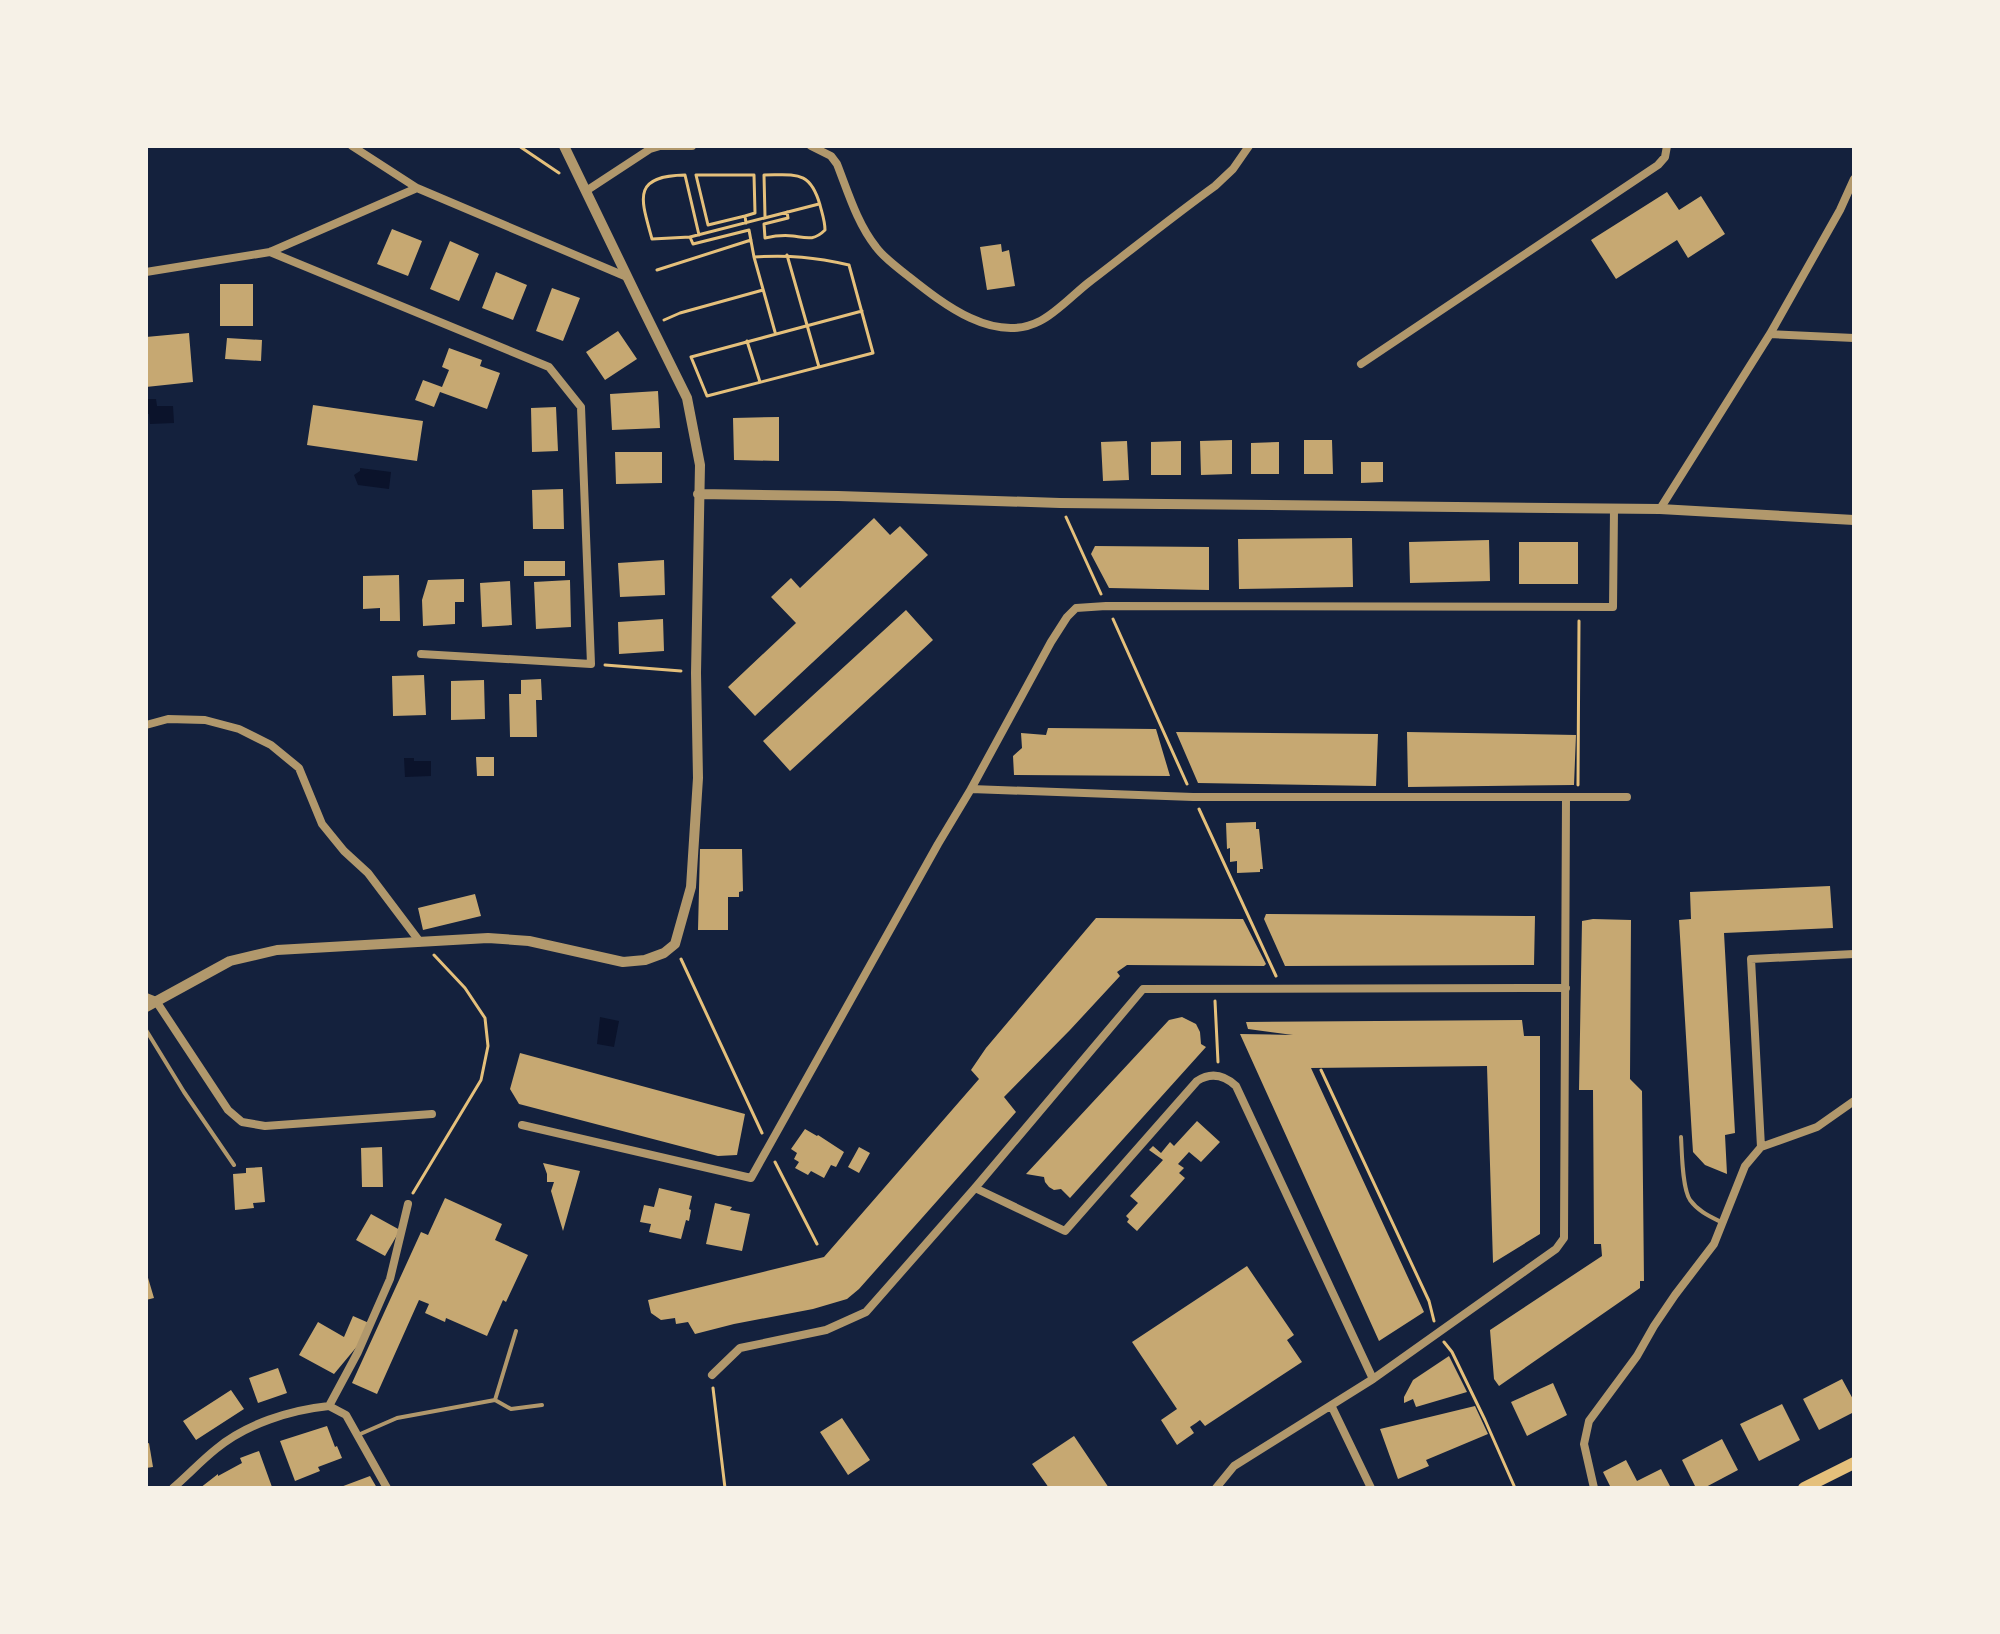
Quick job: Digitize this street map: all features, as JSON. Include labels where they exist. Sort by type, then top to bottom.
[{"type":"main road","points":[[1804,1488],[1854,1463]]},
{"type":"street","points":[[352,146],[417,188],[627,277]]},
{"type":"street","points":[[432,1114],[265,1126],[242,1122],[228,1110],[149,1002],[230,961],[277,950],[488,938],[529,941],[623,962],[645,960],[664,953],[675,944],[691,887],[698,778],[696,673],[700,465],[687,398],[564,146]]},
{"type":"street","points":[[586,191],[650,149],[692,146]]},
{"type":"street","points":[[811,146],[831,156],[837,164],[861,223],[876,248],[913,280],[960,313],[1002,328],[1030,325],[1043,320],[1215,186],[1233,169],[1249,146]]},
{"type":"street","points":[[1361,364],[1658,165],[1665,157],[1667,146]]},
{"type":"street","points":[[1660,509],[1770,334],[1840,210],[1854,179]]},
{"type":"street","points":[[146,272],[270,252],[417,188]]},
{"type":"street","points":[[270,252],[549,367],[581,407],[591,664],[421,654]]},
{"type":"street","points":[[1770,334],[1854,338]]},
{"type":"street","points":[[698,494],[1060,503],[1660,509],[1854,520]]},
{"type":"street","points":[[522,1125],[751,1178],[1009,717],[1067,617],[1076,608],[1613,607],[1614,509]]},
{"type":"street","points":[[146,725],[168,719],[205,720],[239,729],[271,745],[299,768],[322,824],[344,851],[368,873],[420,942]]},
{"type":"street","points":[[971,789],[1193,797],[1627,797]]},
{"type":"street","points":[[1216,1488],[1234,1466],[1373,1379],[1556,1249],[1564,1238],[1566,797]]},
{"type":"street","points":[[1761,1147],[1751,959],[1854,954]]},
{"type":"street","points":[[712,1375],[740,1348],[826,1330],[866,1312],[1143,989],[1566,988]]},
{"type":"street","points":[[975,1188],[1065,1231],[1197,1081],[1205,1076],[1225,1077],[1236,1086],[1373,1379]]},
{"type":"street","points":[[1594,1488],[1584,1444],[1589,1421],[1637,1356],[1675,1295],[1714,1244],[1745,1166],[1761,1147],[1817,1127],[1854,1101]]},
{"type":"street","points":[[329,1406],[358,1352],[390,1279],[408,1204]]},
{"type":"street","points":[[1331,1405],[1371,1488]]},
{"type":"street","points":[[173,1488],[218,1447],[262,1422],[310,1408],[329,1406],[346,1415],[387,1488]]},
{"type":"lane","points":[[146,1030],[234,1165]]},
{"type":"lane","points":[[1681,1137],[1688,1197],[1701,1212],[1723,1223]]},
{"type":"lane","points":[[495,1400],[516,1331]]},
{"type":"lane","points":[[358,1435],[397,1418],[495,1400],[511,1409],[542,1405]]},
{"type":"path","points":[[519,146],[563,176]]},
{"type":"path","points":[[699,235],[685,175],[665,175],[645,189],[644,209],[652,239],[690,237],[699,235],[746,223],[819,204]]},
{"type":"path","points":[[696,175],[754,175],[755,213],[745,216],[708,225],[696,175]]},
{"type":"path","points":[[765,218],[764,175],[789,175],[805,179],[814,187],[825,230],[810,239],[765,238],[764,224],[788,218],[787,212]]},
{"type":"path","points":[[745,216],[746,223]]},
{"type":"path","points":[[690,237],[693,244],[749,230],[776,333]]},
{"type":"path","points":[[657,270],[751,240]]},
{"type":"path","points":[[787,255],[819,367]]},
{"type":"path","points":[[754,257],[815,257],[849,265],[862,311],[873,353],[707,396],[691,357],[862,311]]},
{"type":"path","points":[[663,321],[680,313],[763,290]]},
{"type":"path","points":[[747,341],[760,382]]},
{"type":"path","points":[[1060,503],[1282,989]]},
{"type":"path","points":[[1578,797],[1579,607]]},
{"type":"path","points":[[591,664],[696,673]]},
{"type":"path","points":[[408,1204],[481,1080],[488,1046],[485,1018],[465,988],[420,942]]},
{"type":"path","points":[[675,944],[768,1148],[817,1244]]},
{"type":"path","points":[[1214,989],[1219,1076]]},
{"type":"path","points":[[1321,1070],[1429,1301],[1437,1334],[1452,1352],[1515,1488]]},
{"type":"path","points":[[712,1375],[725,1488]]},
{"type":"water","points":[[146,399],[156,399],[157,406],[173,406],[174,423],[150,424]]},
{"type":"water","points":[[360,468],[391,472],[389,489],[358,485],[354,475]]},
{"type":"water","points":[[404,758],[431,761],[431,776],[405,777]]},
{"type":"water","points":[[600,1017],[619,1021],[614,1047],[597,1044]]},
{"type":"building","points":[[1667,192],[1679,210],[1701,196],[1725,234],[1688,258],[1677,240],[1616,279],[1591,240]]},
{"type":"building","points":[[392,229],[422,241],[408,276],[377,264]]},
{"type":"building","points":[[450,241],[479,254],[459,301],[430,289]]},
{"type":"building","points":[[1001,244],[1002,252],[1009,250],[1015,286],[987,290],[980,247]]},
{"type":"building","points":[[496,272],[527,285],[513,320],[482,308]]},
{"type":"building","points":[[220,284],[253,284],[253,326],[220,326]]},
{"type":"building","points":[[552,288],[580,298],[563,341],[536,331]]},
{"type":"building","points":[[618,331],[637,359],[605,380],[586,352]]},
{"type":"building","points":[[189,333],[193,382],[146,387],[146,337]]},
{"type":"building","points":[[227,338],[262,340],[261,361],[225,359]]},
{"type":"building","points":[[449,348],[482,360],[480,366],[500,373],[487,409],[440,392],[434,407],[415,400],[423,380],[442,387],[449,370],[442,367]]},
{"type":"building","points":[[658,391],[660,428],[612,430],[610,394]]},
{"type":"building","points":[[313,405],[423,421],[417,461],[307,445]]},
{"type":"building","points":[[556,407],[558,451],[532,452],[531,408]]},
{"type":"building","points":[[779,417],[779,461],[734,460],[733,418]]},
{"type":"building","points":[[1232,440],[1232,474],[1201,475],[1200,441]]},
{"type":"building","points":[[1304,440],[1332,440],[1333,474],[1304,474]]},
{"type":"building","points":[[1127,441],[1129,480],[1103,481],[1101,442]]},
{"type":"building","points":[[1181,441],[1181,475],[1151,475],[1151,442]]},
{"type":"building","points":[[1279,442],[1279,474],[1251,474],[1251,443]]},
{"type":"building","points":[[615,452],[662,452],[662,483],[616,484]]},
{"type":"building","points":[[1361,462],[1383,462],[1383,482],[1361,483]]},
{"type":"building","points":[[563,489],[564,529],[533,529],[532,490]]},
{"type":"building","points":[[874,518],[890,535],[900,526],[928,555],[755,716],[728,687],[796,623],[771,597],[791,578],[800,588]]},
{"type":"building","points":[[1352,538],[1353,587],[1239,589],[1238,539]]},
{"type":"building","points":[[1489,540],[1490,581],[1410,583],[1409,542]]},
{"type":"building","points":[[1519,542],[1578,542],[1578,584],[1519,584]]},
{"type":"building","points":[[1095,546],[1209,547],[1209,590],[1109,588],[1091,554]]},
{"type":"building","points":[[664,560],[665,595],[620,597],[618,563]]},
{"type":"building","points":[[524,561],[565,561],[565,576],[524,576]]},
{"type":"building","points":[[399,575],[400,621],[380,621],[380,608],[363,609],[363,576]]},
{"type":"building","points":[[464,579],[464,602],[455,602],[455,624],[423,626],[422,600],[428,580]]},
{"type":"building","points":[[570,580],[571,627],[536,629],[534,582]]},
{"type":"building","points":[[510,581],[512,625],[482,627],[480,583]]},
{"type":"building","points":[[906,610],[933,640],[790,771],[763,741]]},
{"type":"building","points":[[663,619],[664,651],[619,654],[618,622]]},
{"type":"building","points":[[424,675],[426,715],[393,716],[392,676]]},
{"type":"building","points":[[541,679],[542,700],[536,700],[537,737],[510,737],[509,694],[521,694],[521,680]]},
{"type":"building","points":[[484,680],[485,719],[451,720],[451,681]]},
{"type":"building","points":[[1048,728],[1156,729],[1170,776],[1014,775],[1013,756],[1022,748],[1021,733],[1046,735]]},
{"type":"building","points":[[1176,732],[1378,734],[1376,786],[1198,783]]},
{"type":"building","points":[[1407,732],[1576,735],[1574,785],[1408,787]]},
{"type":"building","points":[[476,757],[494,757],[494,776],[477,776]]},
{"type":"building","points":[[1256,822],[1263,869],[1260,872],[1237,873],[1237,861],[1230,862],[1230,848],[1227,849],[1226,823]]},
{"type":"building","points":[[700,849],[742,849],[743,891],[739,892],[739,897],[728,897],[728,930],[698,930]]},
{"type":"building","points":[[1830,886],[1833,928],[1724,933],[1735,1133],[1725,1135],[1727,1174],[1705,1165],[1693,1152],[1679,920],[1691,919],[1690,892]]},
{"type":"building","points":[[475,894],[481,916],[423,930],[418,908]]},
{"type":"building","points":[[1266,914],[1535,916],[1534,965],[1285,966],[1264,919]]},
{"type":"building","points":[[1096,918],[1243,919],[1266,964],[1127,965],[1117,972],[1120,976],[1004,1097],[1016,1112],[847,1299],[695,1334],[688,1322],[676,1324],[675,1318],[661,1320],[651,1313],[648,1300],[824,1257],[979,1079],[971,1070],[986,1048]]},
{"type":"building","points":[[1631,920],[1630,1079],[1642,1091],[1644,1281],[1640,1281],[1640,1288],[1499,1386],[1494,1379],[1490,1330],[1602,1256],[1601,1244],[1594,1244],[1593,1090],[1579,1090],[1582,921]]},
{"type":"building","points":[[1182,1017],[1196,1024],[1201,1044],[1206,1047],[1070,1198],[1061,1189],[1049,1187],[1044,1177],[1026,1174],[1169,1020]]},
{"type":"building","points":[[1522,1020],[1524,1036],[1540,1036],[1540,1234],[1493,1263],[1487,1066],[1311,1068],[1424,1312],[1379,1341],[1240,1034],[1293,1035],[1248,1029],[1246,1022]]},
{"type":"building","points":[[520,1053],[745,1114],[737,1155],[718,1156],[519,1104],[510,1089]]},
{"type":"building","points":[[1197,1121],[1220,1142],[1201,1162],[1189,1152],[1178,1164],[1184,1168],[1179,1173],[1185,1178],[1137,1231],[1127,1222],[1129,1219],[1126,1216],[1138,1203],[1130,1196],[1163,1160],[1149,1150],[1153,1146],[1161,1153],[1170,1142],[1174,1146]]},
{"type":"building","points":[[805,1129],[844,1152],[836,1167],[831,1165],[824,1178],[795,1168],[799,1162],[794,1159],[797,1153],[791,1149]]},
{"type":"building","points":[[382,1147],[383,1187],[362,1187],[361,1148]]},
{"type":"building","points":[[859,1147],[870,1153],[859,1173],[848,1167]]},
{"type":"building","points":[[543,1163],[580,1171],[563,1231],[551,1191],[554,1182],[547,1182]]},
{"type":"building","points":[[262,1167],[265,1202],[253,1203],[254,1208],[235,1210],[233,1174],[246,1173],[246,1168]]},
{"type":"building","points":[[659,1188],[692,1196],[689,1221],[686,1220],[681,1239],[649,1232],[651,1224],[640,1222],[644,1205],[654,1207]]},
{"type":"building","points":[[445,1198],[502,1224],[495,1240],[528,1255],[487,1336],[446,1318],[445,1322],[425,1313],[429,1304],[419,1300],[377,1394],[352,1383],[421,1232],[428,1235]]},
{"type":"building","points":[[715,1203],[750,1214],[742,1251],[706,1244]]},
{"type":"building","points":[[371,1214],[400,1230],[385,1256],[356,1240]]},
{"type":"building","points":[[1247,1266],[1294,1335],[1287,1340],[1302,1362],[1205,1426],[1200,1420],[1190,1427],[1194,1433],[1177,1445],[1161,1420],[1177,1409],[1132,1342]]},
{"type":"building","points":[[146,1271],[154,1298],[146,1300]]},
{"type":"building","points":[[353,1316],[369,1323],[359,1344],[334,1374],[299,1355],[318,1322],[344,1337]]},
{"type":"building","points":[[1449,1356],[1467,1392],[1416,1407],[1413,1399],[1404,1403],[1413,1380]]},
{"type":"building","points":[[278,1368],[287,1393],[258,1403],[249,1378]]},
{"type":"building","points":[[1842,1379],[1854,1401],[1854,1412],[1819,1430],[1803,1399]]},
{"type":"building","points":[[1553,1383],[1567,1415],[1527,1436],[1511,1402]]},
{"type":"building","points":[[231,1390],[244,1409],[196,1440],[183,1421]]},
{"type":"building","points":[[1782,1404],[1800,1440],[1759,1461],[1740,1424]]},
{"type":"building","points":[[1475,1406],[1488,1434],[1426,1460],[1429,1466],[1398,1479],[1380,1429]]},
{"type":"building","points":[[842,1418],[870,1460],[848,1475],[820,1432]]},
{"type":"building","points":[[327,1426],[342,1458],[318,1467],[320,1471],[295,1481],[280,1441]]},
{"type":"building","points":[[1074,1436],[1109,1488],[1049,1488],[1032,1464]]},
{"type":"building","points":[[1722,1439],[1738,1470],[1704,1488],[1696,1488],[1682,1460]]},
{"type":"building","points":[[149,1443],[153,1467],[146,1468],[146,1444]]},
{"type":"building","points":[[259,1451],[272,1487],[200,1488],[218,1474],[242,1463],[240,1458]]},
{"type":"building","points":[[1626,1460],[1637,1481],[1661,1469],[1671,1488],[1611,1488],[1603,1472]]},
{"type":"building","points":[[370,1476],[377,1488],[338,1488]]}]
